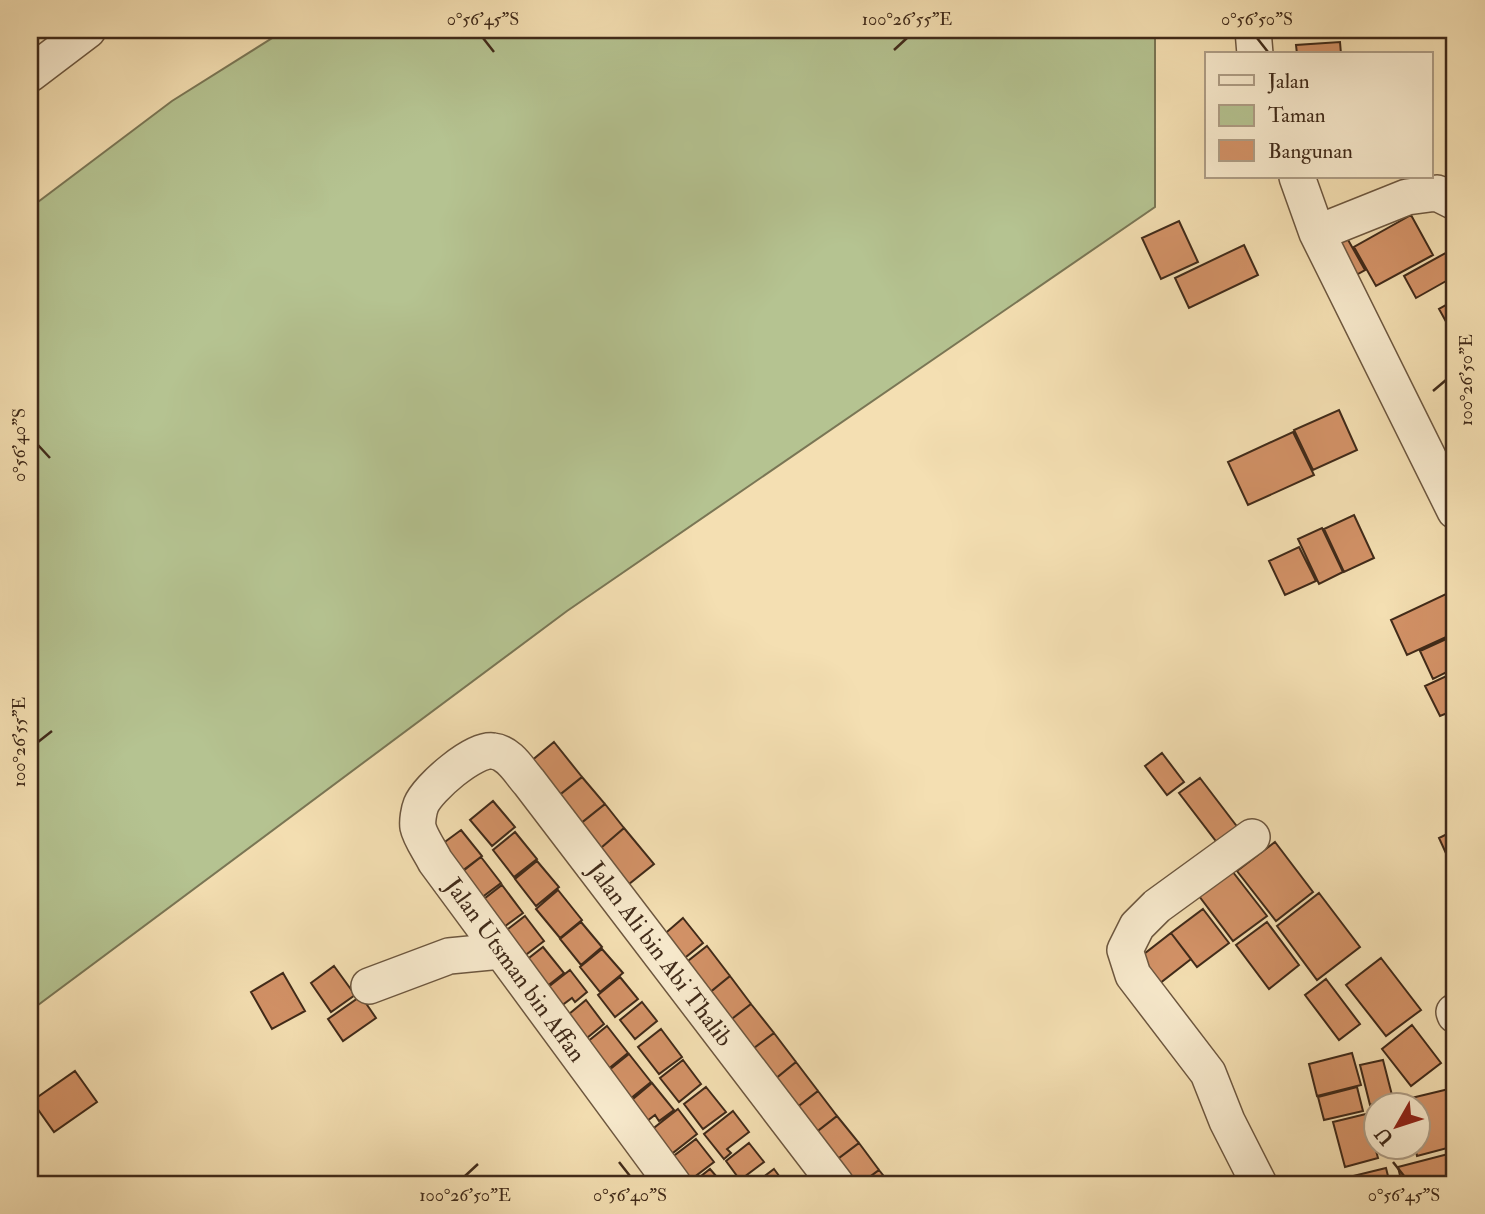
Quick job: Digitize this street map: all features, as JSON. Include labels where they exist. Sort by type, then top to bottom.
[{"type":"street","points":[[30,74],[88,30]]},
{"type":"street","points":[[1253,30],[1255,52]]},
{"type":"street","points":[[1297,178],[1317,233],[1455,511]]},
{"type":"street","points":[[1317,233],[1407,197],[1437,193],[1455,202]]},
{"type":"street","name":"Jalan Ali bin Abi Thalib","points":[[471,758],[482,752],[492,751],[506,755],[538,793],[836,1184]]},
{"type":"street","name":"Jalan Utsman bin Affan","points":[[471,758],[432,788],[420,806],[418,828],[435,861],[673,1184]]},
{"type":"street","points":[[1252,837],[1157,906],[1137,926],[1125,950],[1133,975],[1208,1073],[1227,1121],[1259,1184]]},
{"type":"street","points":[[369,986],[449,956],[500,951]]},
{"type":"green space","points":[[285,30],[1155,30],[1155,207],[567,611],[30,1011],[30,208],[172,101]]},
{"type":"building","points":[[1340,42],[1341,52],[1297,52],[1296,45]]},
{"type":"building","points":[[1411,215],[1433,255],[1376,286],[1354,247]]},
{"type":"building","points":[[1179,221],[1198,262],[1161,279],[1142,238]]},
{"type":"building","points":[[1347,238],[1365,270],[1349,279],[1331,247]]},
{"type":"building","points":[[1244,245],[1258,275],[1189,308],[1175,278]]},
{"type":"building","points":[[1451,250],[1455,257],[1455,276],[1416,298],[1404,276]]},
{"type":"building","points":[[1455,300],[1455,338],[1439,309]]},
{"type":"building","points":[[1339,410],[1357,450],[1313,470],[1294,430]]},
{"type":"building","points":[[1293,432],[1314,475],[1248,505],[1228,462]]},
{"type":"building","points":[[1354,515],[1374,558],[1344,572],[1324,529]]},
{"type":"building","points":[[1322,528],[1343,572],[1319,584],[1298,539]]},
{"type":"building","points":[[1299,547],[1316,581],[1285,595],[1269,561]]},
{"type":"building","points":[[1446,594],[1455,614],[1455,633],[1407,655],[1391,620]]},
{"type":"building","points":[[1455,635],[1455,668],[1433,679],[1420,651]]},
{"type":"building","points":[[1455,672],[1455,710],[1440,716],[1425,686]]},
{"type":"building","points":[[554,742],[582,777],[552,801],[524,767]]},
{"type":"building","points":[[1162,753],[1184,782],[1167,795],[1145,766]]},
{"type":"building","points":[[582,777],[605,804],[575,828],[552,801]]},
{"type":"building","points":[[1200,778],[1242,833],[1222,849],[1179,793]]},
{"type":"building","points":[[493,801],[515,827],[492,846],[470,820]]},
{"type":"building","points":[[605,804],[624,828],[595,853],[575,828]]},
{"type":"building","points":[[624,828],[654,864],[624,888],[595,853]]},
{"type":"building","points":[[461,830],[482,856],[458,874],[438,847]]},
{"type":"building","points":[[1455,830],[1455,873],[1439,838]]},
{"type":"building","points":[[515,832],[537,859],[514,877],[493,850]]},
{"type":"building","points":[[1275,842],[1313,892],[1276,921],[1237,871]]},
{"type":"building","points":[[481,857],[501,883],[477,901],[458,875]]},
{"type":"building","points":[[537,861],[559,887],[536,906],[515,879]]},
{"type":"building","points":[[1229,867],[1267,916],[1233,941],[1196,892]]},
{"type":"building","points":[[502,885],[523,913],[500,930],[480,902]]},
{"type":"building","points":[[558,890],[582,920],[560,938],[536,909]]},
{"type":"building","points":[[1319,893],[1360,947],[1317,980],[1277,926]]},
{"type":"building","points":[[1203,909],[1229,943],[1197,967],[1171,933]]},
{"type":"building","points":[[525,916],[544,941],[523,957],[504,932]]},
{"type":"building","points":[[683,918],[703,943],[681,961],[661,937]]},
{"type":"building","points":[[581,922],[602,947],[581,965],[560,939]]},
{"type":"building","points":[[1267,922],[1299,965],[1269,989],[1236,945]]},
{"type":"building","points":[[1171,933],[1191,959],[1155,987],[1135,961]]},
{"type":"building","points":[[707,946],[730,976],[703,998],[679,968]]},
{"type":"building","points":[[543,947],[564,973],[541,991],[520,965]]},
{"type":"building","points":[[602,949],[623,973],[600,992],[580,967]]},
{"type":"building","points":[[1381,958],[1421,1010],[1386,1036],[1346,985]]},
{"type":"building","points":[[334,966],[355,995],[331,1012],[311,983]]},
{"type":"building","points":[[570,970],[587,992],[575,1002],[572,998],[561,1006],[547,988]]},
{"type":"building","points":[[283,973],[305,1011],[272,1029],[251,992]]},
{"type":"building","points":[[730,976],[751,1004],[724,1025],[703,998]]},
{"type":"building","points":[[620,977],[638,999],[615,1017],[598,995]]},
{"type":"building","points":[[1326,979],[1360,1024],[1339,1040],[1305,995]]},
{"type":"building","points":[[361,996],[376,1018],[343,1041],[328,1019]]},
{"type":"building","points":[[586,1000],[604,1024],[582,1042],[563,1019]]},
{"type":"building","points":[[642,1002],[657,1021],[635,1039],[620,1020]]},
{"type":"building","points":[[751,1004],[774,1033],[746,1054],[724,1025]]},
{"type":"building","points":[[1412,1025],[1441,1063],[1411,1086],[1382,1049]]},
{"type":"building","points":[[607,1026],[628,1053],[602,1074],[581,1047]]},
{"type":"building","points":[[661,1029],[682,1057],[659,1074],[638,1047]]},
{"type":"building","points":[[774,1033],[796,1062],[769,1084],[746,1054]]},
{"type":"building","points":[[1352,1053],[1361,1085],[1317,1096],[1309,1064]]},
{"type":"building","points":[[629,1054],[651,1082],[625,1103],[603,1075]]},
{"type":"building","points":[[683,1060],[701,1084],[679,1102],[660,1078]]},
{"type":"building","points":[[1383,1060],[1391,1092],[1367,1092],[1360,1065]]},
{"type":"building","points":[[796,1062],[818,1091],[791,1112],[769,1084]]},
{"type":"building","points":[[75,1071],[97,1102],[54,1132],[32,1101]]},
{"type":"building","points":[[652,1083],[674,1110],[659,1121],[655,1115],[643,1124],[627,1104]]},
{"type":"building","points":[[706,1087],[726,1112],[703,1129],[684,1104]]},
{"type":"building","points":[[1357,1087],[1362,1111],[1324,1120],[1318,1097]]},
{"type":"building","points":[[1453,1088],[1455,1146],[1432,1152],[1432,1093]]},
{"type":"building","points":[[818,1091],[837,1116],[810,1137],[791,1112]]},
{"type":"building","points":[[678,1109],[697,1134],[669,1156],[650,1131]]},
{"type":"building","points":[[733,1111],[749,1132],[727,1149],[731,1153],[724,1159],[704,1134]]},
{"type":"building","points":[[1362,1115],[1363,1162],[1345,1167],[1333,1122]]},
{"type":"building","points":[[837,1116],[859,1143],[831,1164],[810,1137]]},
{"type":"building","points":[[696,1139],[714,1162],[689,1181],[671,1158]]},
{"type":"building","points":[[749,1143],[764,1162],[740,1180],[726,1161]]},
{"type":"building","points":[[859,1143],[879,1170],[860,1184],[847,1184],[831,1164]]},
{"type":"building","points":[[1452,1153],[1455,1184],[1402,1184],[1398,1167],[1417,1162],[1432,1162],[1432,1158]]},
{"type":"building","points":[[1386,1168],[1390,1184],[1350,1184],[1349,1177]]},
{"type":"building","points":[[710,1169],[723,1184],[691,1184]]},
{"type":"building","points":[[774,1169],[785,1184],[754,1184]]},
{"type":"building","points":[[879,1170],[890,1184],[860,1184]]}]
